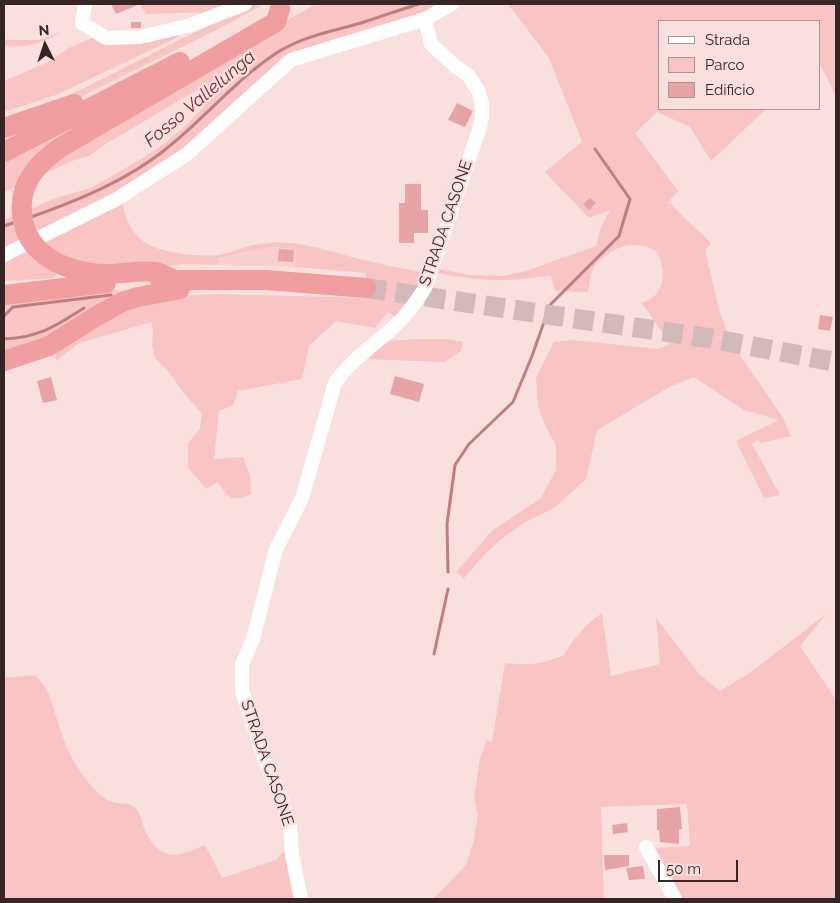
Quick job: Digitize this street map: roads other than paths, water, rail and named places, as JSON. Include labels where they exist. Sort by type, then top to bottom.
[{"type":"highway","points":[[4,152],[284,6]]},
{"type":"highway","points":[[174,280],[157,272],[87,273],[64,266],[43,254],[29,238],[22,217],[23,193],[31,176],[47,157],[154,91],[276,22],[284,6]]},
{"type":"highway","points":[[4,128],[75,104],[111,86],[126,89]]},
{"type":"highway","points":[[4,361],[49,346],[122,302],[164,291],[202,288],[213,279]]},
{"type":"highway","points":[[4,295],[76,286],[213,279],[285,281],[366,288]]},
{"type":"street","points":[[85,4],[82,23],[106,38],[140,37],[182,28],[245,4]]},
{"type":"street","points":[[4,255],[117,199],[187,154],[291,60],[425,19],[452,4]]},
{"type":"street","name":"STRADA CASONE","points":[[301,899],[292,855],[290,826],[281,797],[265,761],[242,691],[242,664],[253,639],[276,549],[302,498],[335,383],[342,372],[396,326],[411,309],[425,288],[480,124],[482,104],[478,90],[468,75],[456,67],[431,44],[425,19]]},
{"type":"street","points":[[646,847],[675,899]]},
{"type":"waterway","name":"Fosso Vallelunga","points":[[31,217],[101,189],[135,171],[180,138],[245,77],[282,49],[315,36],[419,4]]},
{"type":"waterway","points":[[448,572],[447,524],[455,465],[469,444],[513,402],[550,305],[619,236],[630,199],[595,149]]},
{"type":"waterway","name":"Fosso Vallelunga","points":[[4,226],[16,222]]},
{"type":"waterway","points":[[4,316],[13,307],[111,295]]},
{"type":"waterway","points":[[4,339],[27,336],[46,330],[84,308]]},
{"type":"waterway","points":[[434,654],[448,589]]},
{"type":"tunnel","points":[[366,288],[708,338],[836,362]]}]
